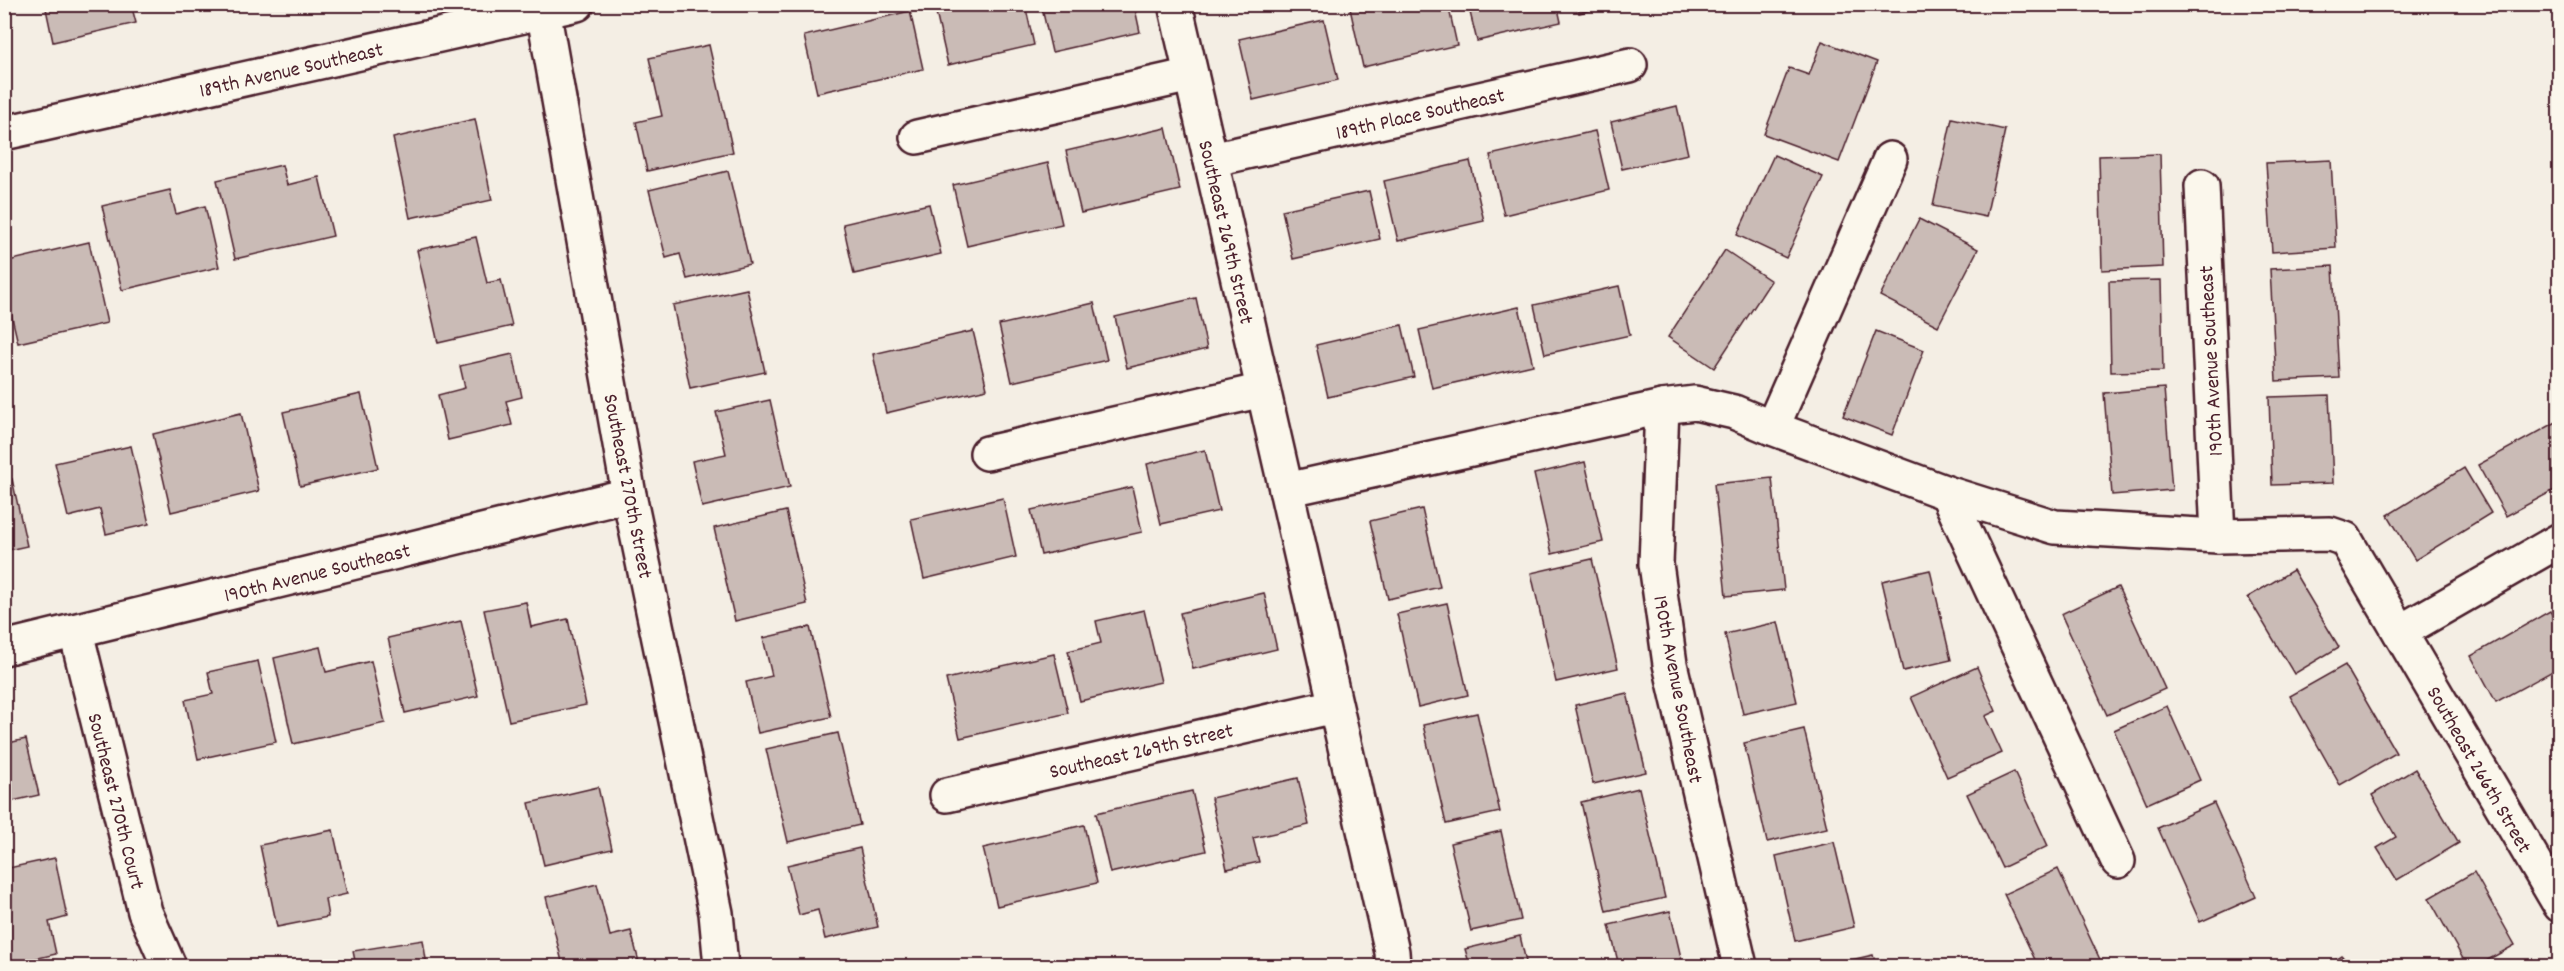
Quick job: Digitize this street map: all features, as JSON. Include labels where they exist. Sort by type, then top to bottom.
[{"type":"street","name":"189th Avenue Southeast","points":[[4,133],[542,8],[578,4]]},
{"type":"street","name":"Southeast 269th Street","points":[[1175,4],[1392,952],[1393,966]]},
{"type":"street","name":"Southeast 270th Street","points":[[542,8],[629,495],[716,913],[721,966]]},
{"type":"street","name":"189th Place Southeast","points":[[1211,160],[1629,65]]},
{"type":"street","points":[[917,137],[1191,75]]},
{"type":"street","points":[[1772,428],[1890,159]]},
{"type":"street","name":"190th Avenue Southeast","points":[[2202,186],[2218,536]]},
{"type":"street","points":[[987,453],[1263,390]]},
{"type":"street","points":[[1286,490],[1662,407],[1695,403],[1734,412],[1947,493],[2055,527],[2218,536]]},
{"type":"street","name":"190th Avenue Southeast","points":[[1662,407],[1656,564],[1670,664],[1740,966]]},
{"type":"street","points":[[1947,493],[2118,861]]},
{"type":"street","name":"190th Avenue Southeast","points":[[4,648],[629,495]]},
{"type":"street","name":"Southeast 266th Street","points":[[2218,536],[2331,534],[2345,539],[2559,905]]},
{"type":"street","points":[[2400,632],[2559,540]]},
{"type":"street","name":"Southeast 270th Court","points":[[75,632],[145,912],[169,966]]},
{"type":"street","name":"Southeast 269th Street","points":[[947,795],[1335,706]]},
{"type":"building","points":[[45,4],[131,4],[136,23],[53,42]]},
{"type":"building","points":[[934,4],[1025,4],[1034,45],[948,65]]},
{"type":"building","points":[[1041,4],[1134,4],[1140,32],[1052,52]]},
{"type":"building","points":[[1349,4],[1448,4],[1457,45],[1363,67]]},
{"type":"building","points":[[1468,4],[1557,4],[1561,22],[1477,41]]},
{"type":"building","points":[[1577,4],[1618,4],[1579,13]]},
{"type":"building","points":[[910,11],[923,69],[817,93],[804,36]]},
{"type":"building","points":[[1324,20],[1338,80],[1253,100],[1239,39]]},
{"type":"building","points":[[1822,41],[1877,62],[1839,162],[1764,134],[1789,68],[1809,75]]},
{"type":"building","points":[[709,45],[733,152],[647,171],[636,122],[662,116],[649,58]]},
{"type":"building","points":[[1677,106],[1688,154],[1622,169],[1611,122]]},
{"type":"building","points":[[1952,118],[2005,130],[1986,217],[1933,206]]},
{"type":"building","points":[[475,119],[492,200],[410,218],[393,138]]},
{"type":"building","points":[[1166,128],[1180,190],[1081,213],[1066,151]]},
{"type":"building","points":[[1595,131],[1609,190],[1504,215],[1490,155]]},
{"type":"building","points":[[2160,154],[2163,267],[2102,270],[2099,156]]},
{"type":"building","points":[[1774,155],[1823,177],[1786,258],[1737,235]]},
{"type":"building","points":[[2331,160],[2336,248],[2272,252],[2266,163]]},
{"type":"building","points":[[1470,161],[1484,221],[1398,241],[1384,181]]},
{"type":"building","points":[[1048,163],[1062,224],[967,246],[953,185]]},
{"type":"building","points":[[282,165],[287,185],[319,177],[333,236],[235,259],[217,180]]},
{"type":"building","points":[[728,171],[750,264],[687,279],[680,254],[666,258],[649,190]]},
{"type":"building","points":[[170,190],[176,214],[205,206],[219,267],[122,290],[102,206]]},
{"type":"building","points":[[1369,191],[1380,239],[1293,259],[1282,210]]},
{"type":"building","points":[[929,204],[941,254],[854,274],[843,224]]},
{"type":"building","points":[[1919,219],[1978,249],[1938,326],[1880,296]]},
{"type":"building","points":[[476,237],[487,283],[501,280],[512,326],[438,343],[417,250]]},
{"type":"building","points":[[89,242],[107,323],[18,343],[4,284],[4,262]]},
{"type":"building","points":[[1725,250],[1771,281],[1714,368],[1668,337]]},
{"type":"building","points":[[2333,266],[2339,378],[2276,381],[2270,269]]},
{"type":"building","points":[[2161,280],[2163,371],[2111,372],[2109,281]]},
{"type":"building","points":[[1619,286],[1630,335],[1545,354],[1534,305]]},
{"type":"building","points":[[747,289],[765,372],[690,388],[673,305]]},
{"type":"building","points":[[1196,298],[1207,349],[1127,368],[1115,317]]},
{"type":"building","points":[[1094,303],[1107,360],[1012,382],[999,325]]},
{"type":"building","points":[[1519,307],[1533,365],[1432,388],[1419,330]]},
{"type":"building","points":[[1402,325],[1414,377],[1328,397],[1316,345]]},
{"type":"building","points":[[973,331],[987,389],[886,413],[873,354]]},
{"type":"building","points":[[1876,331],[1924,350],[1892,435],[1843,416]]},
{"type":"building","points":[[513,354],[522,397],[506,401],[512,425],[448,440],[438,395],[465,388],[460,366]]},
{"type":"building","points":[[2164,388],[2172,490],[2112,495],[2104,393]]},
{"type":"building","points":[[361,394],[378,468],[300,486],[283,412]]},
{"type":"building","points":[[2329,395],[2333,483],[2272,485],[2269,397]]},
{"type":"building","points":[[770,400],[790,487],[702,507],[692,461],[726,454],[716,412]]},
{"type":"building","points":[[241,413],[259,491],[171,512],[153,434]]},
{"type":"building","points":[[2560,420],[2560,487],[2506,516],[2478,465]]},
{"type":"building","points":[[131,446],[149,524],[106,534],[100,509],[68,517],[55,463]]},
{"type":"building","points":[[1205,450],[1219,511],[1161,524],[1147,464]]},
{"type":"building","points":[[1585,462],[1603,542],[1552,554],[1534,474]]},
{"type":"building","points":[[2464,468],[2491,513],[2415,560],[2388,515]]},
{"type":"building","points":[[1772,478],[1784,590],[1726,596],[1714,484]]},
{"type":"building","points":[[12,479],[27,546],[4,551],[4,481]]},
{"type":"building","points":[[1132,487],[1142,532],[1041,555],[1031,510]]},
{"type":"building","points":[[1003,498],[1016,557],[924,579],[911,519]]},
{"type":"building","points":[[1422,509],[1440,587],[1388,599],[1370,521]]},
{"type":"building","points":[[786,511],[807,604],[735,621],[714,528]]},
{"type":"building","points":[[1592,559],[1618,668],[1556,682],[1531,573]]},
{"type":"building","points":[[1930,570],[1951,660],[1903,671],[1882,581]]},
{"type":"building","points":[[2293,570],[2339,647],[2294,674],[2248,597]]},
{"type":"building","points":[[2118,587],[2165,689],[2107,715],[2061,614]]},
{"type":"building","points":[[1264,593],[1277,649],[1193,669],[1180,613]]},
{"type":"building","points":[[526,602],[531,627],[568,619],[586,705],[509,721],[484,610]]},
{"type":"building","points":[[1447,603],[1468,695],[1418,707],[1397,614]]},
{"type":"building","points":[[1144,610],[1161,682],[1080,701],[1068,651],[1101,643],[1096,621]]},
{"type":"building","points":[[2550,611],[2560,629],[2560,667],[2496,702],[2471,656]]},
{"type":"building","points":[[461,621],[478,696],[405,713],[388,638]]},
{"type":"building","points":[[1778,622],[1797,702],[1743,714],[1725,634]]},
{"type":"building","points":[[810,627],[831,717],[758,733],[746,682],[772,676],[763,638]]},
{"type":"building","points":[[320,647],[326,672],[371,661],[385,723],[293,744],[274,658]]},
{"type":"building","points":[[1054,654],[1068,713],[960,738],[946,679]]},
{"type":"building","points":[[258,661],[276,742],[198,759],[185,700],[213,694],[208,672]]},
{"type":"building","points":[[2345,665],[2396,753],[2340,785],[2290,696]]},
{"type":"building","points":[[1977,667],[1996,711],[1985,716],[2002,753],[1947,777],[1911,697]]},
{"type":"building","points":[[1627,693],[1646,772],[1593,784],[1575,705]]},
{"type":"building","points":[[2167,706],[2200,780],[2147,804],[2114,730]]},
{"type":"building","points":[[1477,713],[1500,812],[1446,824],[1423,725]]},
{"type":"building","points":[[1804,729],[1827,828],[1767,842],[1744,743]]},
{"type":"building","points":[[838,733],[860,825],[788,842],[766,749]]},
{"type":"building","points":[[26,739],[39,795],[4,803],[4,744]]},
{"type":"building","points":[[2415,769],[2459,843],[2397,880],[2377,848],[2396,837],[2372,795]]},
{"type":"building","points":[[2014,772],[2048,846],[2002,868],[1967,794]]},
{"type":"building","points":[[1298,778],[1309,825],[1253,838],[1259,862],[1227,869],[1211,798]]},
{"type":"building","points":[[598,787],[612,849],[544,865],[529,803]]},
{"type":"building","points":[[1639,788],[1665,898],[1606,911],[1581,802]]},
{"type":"building","points":[[1192,791],[1206,851],[1110,873],[1096,813]]},
{"type":"building","points":[[2214,803],[2256,897],[2200,922],[2158,828]]},
{"type":"building","points":[[1084,825],[1097,883],[997,906],[983,848]]},
{"type":"building","points":[[333,830],[347,894],[325,899],[328,917],[277,927],[260,845]]},
{"type":"building","points":[[1501,831],[1521,920],[1471,931],[1450,843]]},
{"type":"building","points":[[1834,842],[1854,927],[1795,941],[1776,856]]},
{"type":"building","points":[[860,848],[878,927],[825,939],[818,910],[799,915],[787,865]]},
{"type":"building","points":[[55,858],[67,917],[49,922],[56,954],[4,966],[4,869]]},
{"type":"building","points":[[2058,869],[2103,966],[2038,966],[2004,894]]},
{"type":"building","points":[[2474,872],[2515,945],[2477,966],[2467,966],[2429,898]]},
{"type":"building","points":[[597,884],[610,936],[631,931],[640,966],[563,966],[546,897]]},
{"type":"building","points":[[1670,911],[1683,966],[1619,966],[1609,925]]},
{"type":"building","points":[[1520,936],[1527,966],[1470,966],[1465,949]]},
{"type":"building","points":[[423,940],[427,966],[356,966],[353,951]]},
{"type":"building","points":[[1873,955],[1876,966],[1825,966]]},
{"type":"building","points":[[2342,956],[2349,966],[2326,966]]}]
